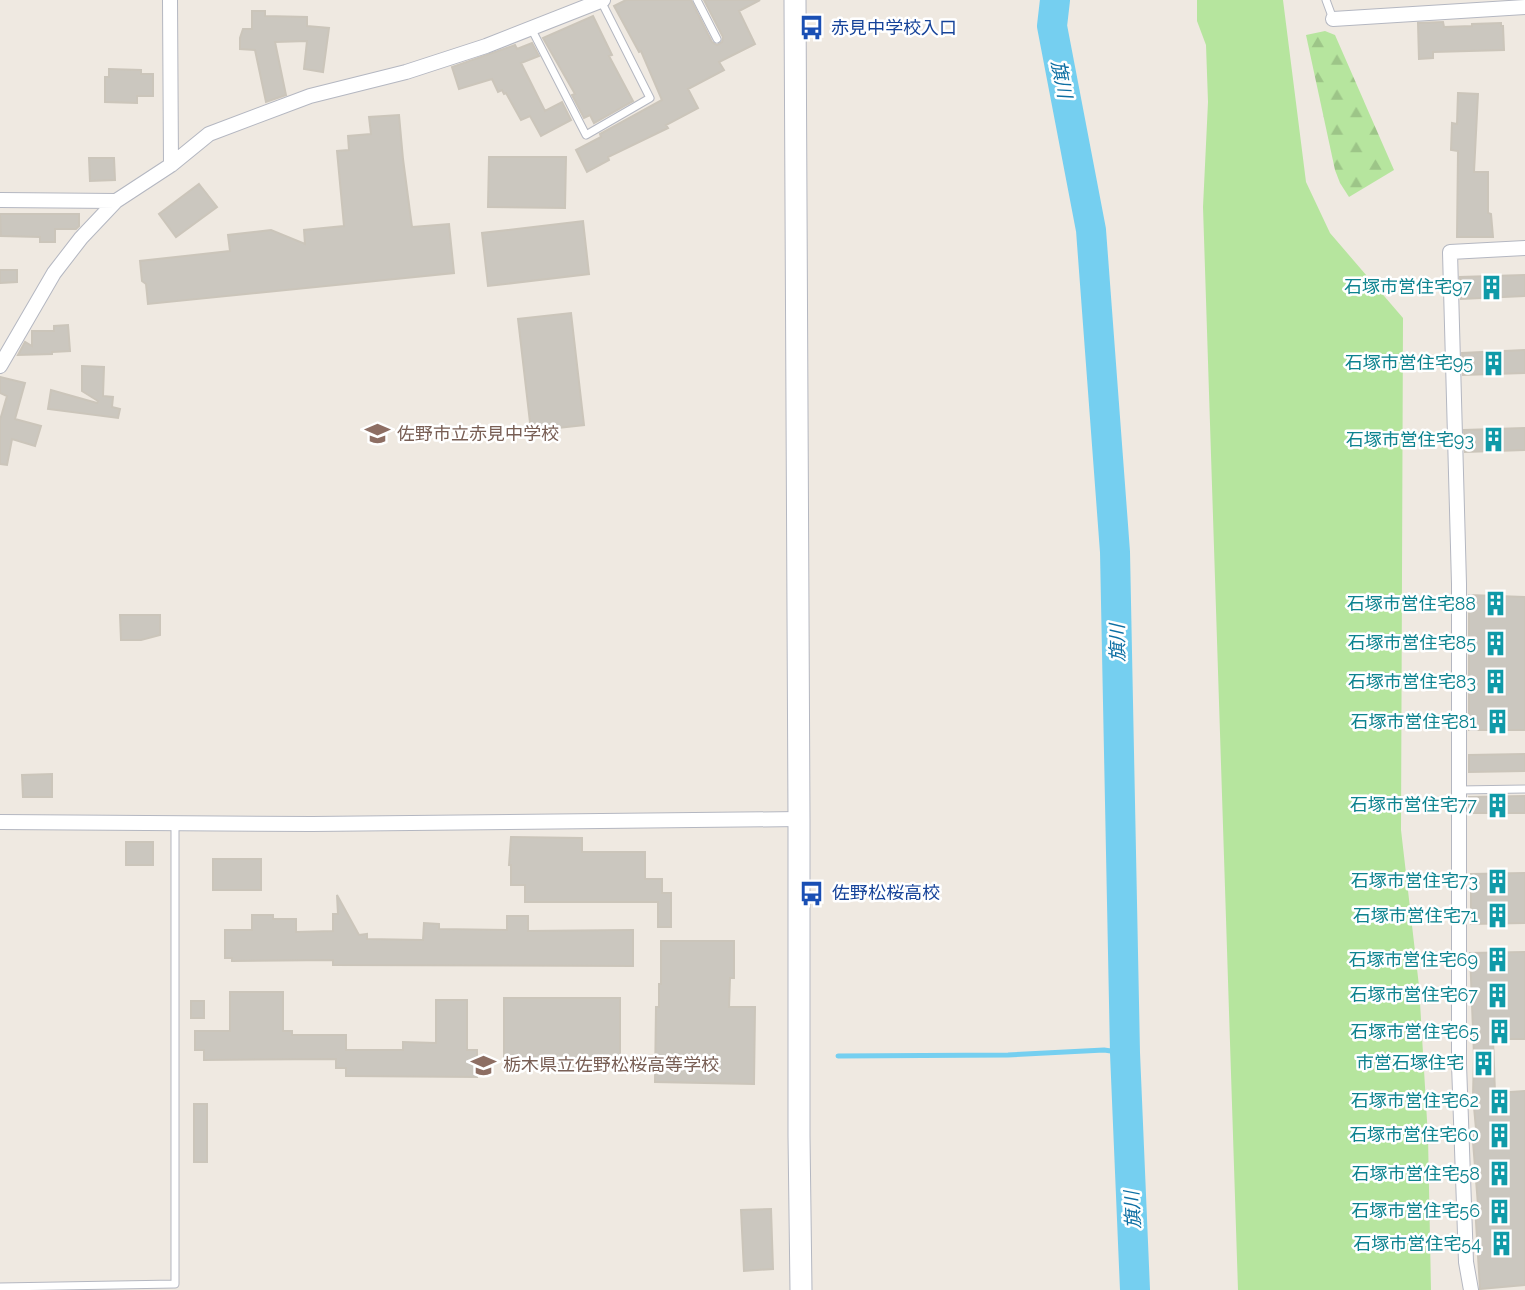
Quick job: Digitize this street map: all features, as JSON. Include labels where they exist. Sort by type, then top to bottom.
[{"type":"street","points":[[170,0],[171,164]]},
{"type":"street","points":[[0,366],[54,273],[81,238],[116,201],[171,164],[209,134],[310,96],[406,72],[486,46],[602,0]]},
{"type":"street","points":[[795,0],[801,1290]]},
{"type":"street","points":[[1333,19],[1525,7]]},
{"type":"street","points":[[0,200],[116,201]]},
{"type":"street","points":[[1471,1290],[1466,1262],[1459,1064],[1459,584],[1450,252],[1525,248]]},
{"type":"street","points":[[0,822],[326,824],[799,819]]},
{"type":"lane","points":[[531,28],[586,135],[650,98],[602,0]]},
{"type":"lane","points":[[697,0],[718,39]]},
{"type":"lane","points":[[1326,0],[1333,19]]},
{"type":"lane","points":[[1458,790],[1525,789]]},
{"type":"lane","points":[[0,1287],[175,1284],[175,824]]},
{"type":"green space","points":[[1197,0],[1283,0],[1306,182],[1330,233],[1403,318],[1401,830],[1419,986],[1428,1137],[1431,1290],[1238,1290],[1203,207],[1208,102],[1206,45],[1197,21]]},
{"type":"green space","points":[[1325,31],[1335,35],[1394,170],[1349,197],[1335,170],[1306,35]]},
{"type":"building","points":[[626,0],[691,0],[712,42],[717,45],[722,42],[723,37],[704,0],[760,0],[739,11],[755,44],[719,62],[724,70],[688,89],[698,108],[666,125],[668,128],[608,157],[609,160],[587,172],[576,150],[662,100],[641,51],[639,52],[614,6]]},
{"type":"building","points":[[252,11],[265,11],[265,16],[307,17],[307,26],[329,28],[323,72],[304,69],[307,41],[275,42],[286,95],[266,102],[255,50],[240,49],[243,29],[252,29]]},
{"type":"building","points":[[593,16],[612,55],[609,56],[633,101],[594,123],[590,115],[584,118],[572,95],[575,94],[543,38]]},
{"type":"building","points":[[1443,22],[1444,27],[1501,23],[1504,50],[1433,52],[1433,58],[1419,59],[1418,23]]},
{"type":"building","points":[[532,43],[539,56],[521,63],[545,111],[562,102],[571,120],[541,136],[530,116],[521,120],[506,93],[502,90],[498,92],[492,79],[459,89],[452,67],[515,45],[517,49]]},
{"type":"building","points":[[109,69],[141,70],[141,74],[153,74],[153,96],[137,96],[137,103],[105,102],[105,77],[109,77]]},
{"type":"building","points":[[1458,93],[1478,94],[1474,172],[1488,172],[1488,213],[1491,214],[1493,237],[1457,237],[1458,151],[1451,150],[1452,123],[1457,124]]},
{"type":"building","points":[[399,115],[412,227],[449,224],[454,273],[148,304],[140,261],[230,251],[228,235],[271,230],[305,244],[304,230],[344,226],[337,151],[349,150],[348,136],[371,134],[369,117]]},
{"type":"building","points":[[489,157],[566,157],[565,208],[488,207]]},
{"type":"building","points":[[89,158],[114,158],[115,180],[90,181]]},
{"type":"building","points":[[199,184],[217,207],[176,237],[159,214]]},
{"type":"building","points":[[0,214],[79,214],[79,226],[76,229],[55,229],[55,242],[40,242],[40,237],[1,236]]},
{"type":"building","points":[[583,221],[589,274],[488,286],[482,233]]},
{"type":"building","points":[[0,270],[17,270],[17,282],[0,283]]},
{"type":"building","name":"石塚市営住宅97","points":[[1525,275],[1525,296],[1461,299],[1460,277]]},
{"type":"building","points":[[571,313],[584,425],[531,431],[518,319]]},
{"type":"building","points":[[68,325],[70,351],[18,355],[25,342],[32,346],[32,331],[54,331],[54,326]]},
{"type":"building","name":"石塚市営住宅95","points":[[1525,350],[1525,373],[1463,375],[1462,353]]},
{"type":"building","points":[[82,366],[104,367],[103,396],[113,397],[112,407],[120,409],[118,418],[48,409],[51,390],[97,403],[98,401],[82,391]]},
{"type":"building","points":[[0,377],[25,383],[15,419],[41,426],[35,446],[12,439],[7,465],[0,464],[0,420],[7,396],[0,393]]},
{"type":"building","name":"石塚市営住宅93","points":[[1525,428],[1525,450],[1465,452],[1464,430]]},
{"type":"building","points":[[1469,595],[1525,597],[1525,730],[1469,730]]},
{"type":"building","points":[[120,615],[160,615],[160,635],[141,640],[121,640]]},
{"type":"building","points":[[1525,754],[1525,771],[1469,772],[1469,755]]},
{"type":"building","points":[[52,774],[52,797],[23,797],[22,775]]},
{"type":"building","name":"石塚市営住宅77","points":[[1525,796],[1525,813],[1469,813],[1469,797]]},
{"type":"building","points":[[511,837],[582,838],[582,852],[645,852],[645,879],[662,879],[662,893],[671,893],[671,927],[658,927],[658,902],[525,902],[525,885],[511,885]]},
{"type":"building","points":[[126,842],[153,842],[153,865],[126,865]]},
{"type":"building","points":[[213,859],[261,859],[261,890],[213,890]]},
{"type":"building","points":[[1525,873],[1525,923],[1471,924],[1471,874]]},
{"type":"building","points":[[337,895],[359,935],[367,934],[367,939],[423,940],[424,923],[439,924],[439,929],[507,930],[507,916],[528,916],[528,931],[633,930],[633,966],[333,965],[333,960],[232,961],[232,958],[225,958],[225,930],[252,930],[252,915],[296,919],[296,932],[333,931],[333,914],[338,914]]},
{"type":"building","points":[[661,941],[734,941],[734,978],[730,978],[729,1007],[755,1007],[754,1084],[655,1082],[656,1007],[659,1007],[661,984]]},
{"type":"building","points":[[1525,952],[1525,1039],[1493,1039],[1495,1093],[1525,1091],[1525,1285],[1480,1289],[1475,1205],[1478,1205],[1472,1129],[1476,1129],[1470,953]]},
{"type":"building","points":[[230,992],[283,992],[283,1031],[292,1031],[292,1035],[346,1035],[346,1050],[403,1050],[403,1042],[436,1043],[436,1000],[467,1000],[467,1050],[477,1050],[477,1077],[346,1076],[346,1068],[336,1068],[336,1059],[204,1060],[204,1050],[195,1050],[195,1031],[230,1031]]},
{"type":"building","points":[[504,998],[620,998],[620,1068],[504,1068]]},
{"type":"building","points":[[191,1001],[204,1001],[204,1018],[191,1018]]},
{"type":"building","points":[[194,1104],[207,1104],[207,1162],[194,1162]]},
{"type":"building","points":[[771,1209],[773,1269],[744,1271],[741,1210]]},
{"type":"waterway","name":"旗川","points":[[1055,0],[1052,26],[1091,230],[1115,552],[1125,1053],[1135,1290]]},
{"type":"waterway","points":[[838,1056],[1008,1055],[1104,1050],[1125,1053]]},
{"type":"place","name":"赤見中学校入口","points":[[811,28]]},
{"type":"place","name":"石塚市営住宅97","points":[[1492,287]]},
{"type":"place","name":"石塚市営住宅95","points":[[1493,363]]},
{"type":"place","name":"佐野市立赤見中学校","points":[[377,434]]},
{"type":"place","name":"石塚市営住宅93","points":[[1494,440]]},
{"type":"place","name":"石塚市営住宅88","points":[[1496,604]]},
{"type":"place","name":"石塚市営住宅85","points":[[1496,643]]},
{"type":"place","name":"石塚市営住宅83","points":[[1496,682]]},
{"type":"place","name":"石塚市営住宅81","points":[[1497,722]]},
{"type":"place","name":"石塚市営住宅77","points":[[1497,805]]},
{"type":"place","name":"石塚市営住宅73","points":[[1498,881]]},
{"type":"place","name":"佐野松桜高校","points":[[812,893]]},
{"type":"place","name":"石塚市営住宅71","points":[[1498,916]]},
{"type":"place","name":"石塚市営住宅69","points":[[1498,960]]},
{"type":"place","name":"石塚市営住宅67","points":[[1498,995]]},
{"type":"place","name":"石塚市営住宅65","points":[[1499,1032]]},
{"type":"place","name":"市営石塚住宅","points":[[1484,1063]]},
{"type":"place","name":"栃木県立佐野松桜高等学校","points":[[483,1065]]},
{"type":"place","name":"石塚市営住宅62","points":[[1499,1101]]},
{"type":"place","name":"石塚市営住宅60","points":[[1499,1135]]},
{"type":"place","name":"石塚市営住宅58","points":[[1500,1174]]},
{"type":"place","name":"石塚市営住宅56","points":[[1500,1211]]},
{"type":"place","name":"石塚市営住宅54","points":[[1501,1244]]}]
